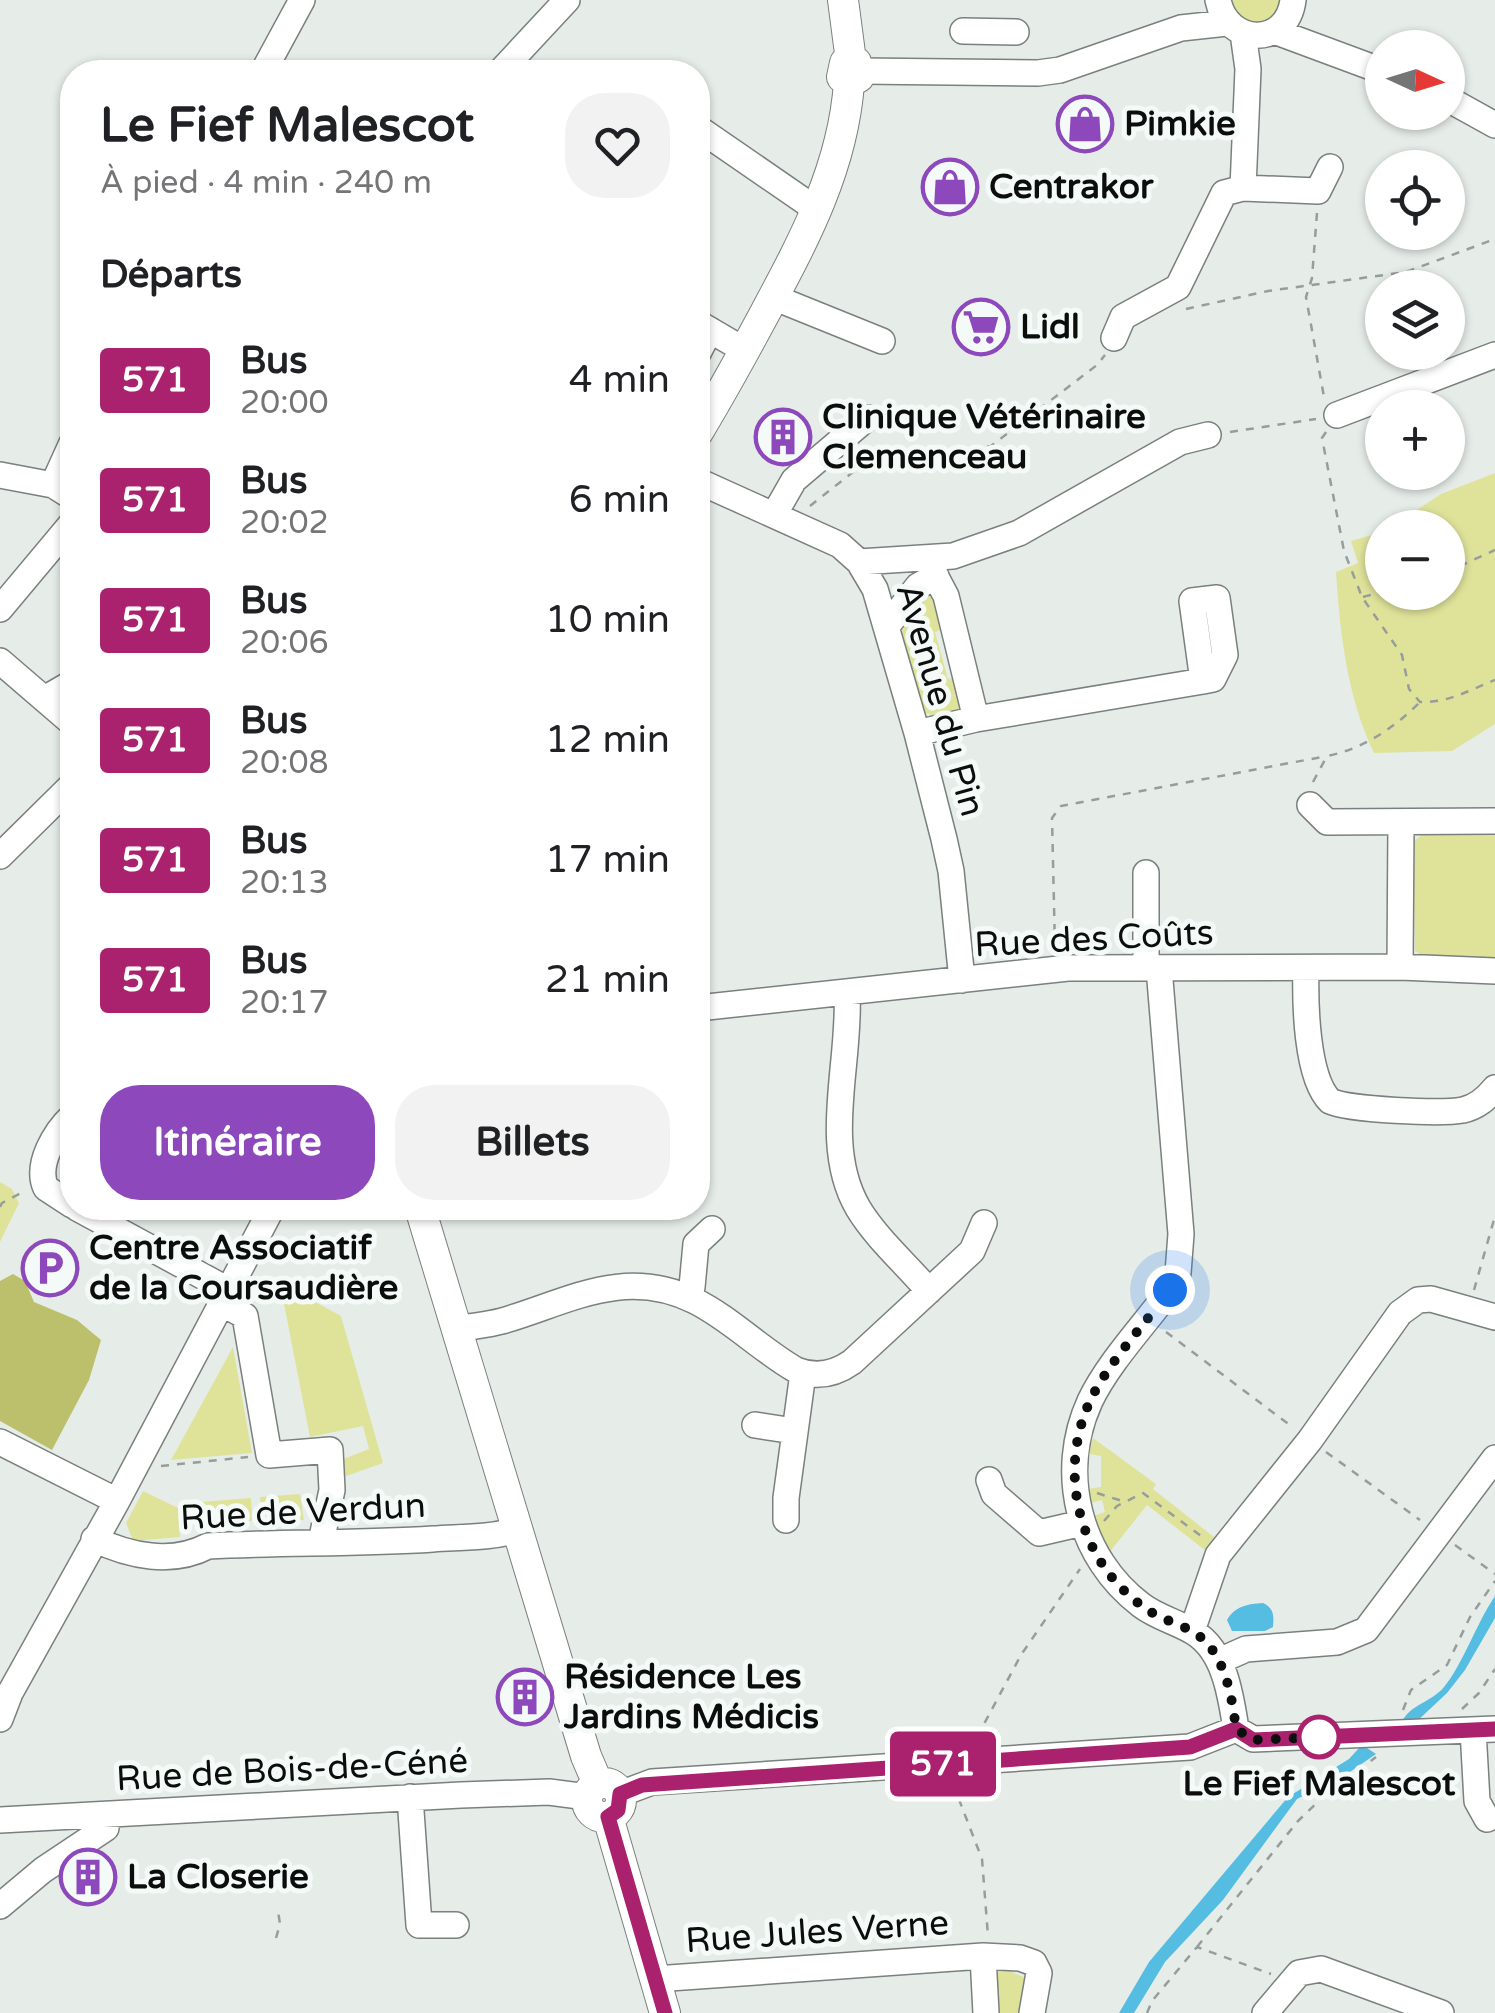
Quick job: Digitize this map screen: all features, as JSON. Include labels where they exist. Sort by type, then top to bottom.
[{"type":"main road","points":[[710,411],[817,210],[839,152],[853,72],[844,0]]},
{"type":"main road","points":[[424,1220],[592,1790],[665,2013]]},
{"type":"street","points":[[270,60],[302,0]]},
{"type":"street","points":[[511,60],[567,0]]},
{"type":"street","points":[[1243,188],[1254,17]]},
{"type":"street","points":[[853,72],[1060,70],[1181,28],[1254,17],[1365,64]]},
{"type":"street","points":[[963,31],[1016,32]]},
{"type":"street","points":[[1465,108],[1495,125]]},
{"type":"street","points":[[710,136],[817,210]]},
{"type":"street","points":[[1114,338],[1122,317],[1178,287],[1224,193],[1243,188],[1318,192],[1330,167]]},
{"type":"street","points":[[773,297],[882,340]]},
{"type":"street","points":[[710,338],[744,350]]},
{"type":"street","points":[[1337,416],[1495,356]]},
{"type":"street","points":[[782,519],[794,480],[867,418]]},
{"type":"street","points":[[887,626],[932,568],[953,556],[1018,534],[1180,442],[1208,435]]},
{"type":"street","points":[[0,476],[60,490]]},
{"type":"street","name":"Avenue du Pin","points":[[710,486],[840,545],[859,562],[875,589],[917,733],[951,871],[962,980]]},
{"type":"street","points":[[0,610],[60,538]]},
{"type":"street","points":[[859,562],[887,558],[932,568]]},
{"type":"street","points":[[932,568],[946,596],[976,719]]},
{"type":"street","points":[[0,661],[60,711]]},
{"type":"street","points":[[917,733],[976,719],[1203,681]]},
{"type":"street","points":[[46,698],[60,690]]},
{"type":"street","points":[[0,856],[60,798]]},
{"type":"street","points":[[1310,805],[1327,822],[1495,821]]},
{"type":"street","points":[[1400,967],[1401,823]]},
{"type":"street","points":[[1146,873],[1180,1258],[1170,1290],[1091,1399],[1075,1452],[1076,1496],[1082,1523],[1096,1556],[1124,1592],[1149,1611],[1205,1641],[1219,1662],[1232,1700],[1236,1729],[1253,1740],[1472,1730],[1477,1800],[1488,1819]]},
{"type":"street","points":[[1306,968],[1307,1016],[1317,1079],[1330,1101],[1347,1107],[1452,1111],[1480,1103],[1495,1088]]},
{"type":"street","name":"Rue des Coûts","points":[[710,1007],[1056,969],[1495,970]]},
{"type":"street","points":[[847,993],[842,1164],[859,1210],[929,1291]]},
{"type":"street","points":[[60,1135],[42,1164],[46,1188],[60,1197]]},
{"type":"street","points":[[98,1220],[225,1297],[245,1316],[270,1455],[330,1450],[332,1490],[321,1542]]},
{"type":"street","points":[[0,1719],[10,1693],[266,1220]]},
{"type":"street","points":[[457,1330],[499,1322],[560,1299],[598,1290],[646,1287],[687,1297],[803,1373],[824,1374],[843,1368],[972,1251],[984,1224]]},
{"type":"street","points":[[687,1297],[692,1286],[696,1244],[712,1229]]},
{"type":"street","points":[[1192,1631],[1221,1552],[1310,1440],[1400,1313],[1418,1300],[1431,1300],[1495,1317]]},
{"type":"street","points":[[786,1520],[803,1373]]},
{"type":"street","points":[[755,1426],[794,1431]]},
{"type":"street","points":[[0,1442],[117,1501]]},
{"type":"street","points":[[1219,1662],[1246,1649],[1337,1642],[1366,1630],[1495,1458]]},
{"type":"street","points":[[989,1480],[994,1494],[1039,1532],[1082,1523]]},
{"type":"street","name":"Rue de Verdun","points":[[94,1539],[139,1556],[194,1553],[208,1546],[321,1542],[348,1545],[486,1536],[518,1530]]},
{"type":"street","name":"Rue de Bois-de-Céné","points":[[0,1820],[592,1790],[652,1782],[1190,1747],[1236,1729]]},
{"type":"street","points":[[410,1798],[419,1925],[456,1925]]},
{"type":"street","points":[[0,1906],[42,1870],[106,1828],[108,1814]]},
{"type":"street","name":"Rue Jules Verne","points":[[983,1956],[986,2013]]},
{"type":"street","name":"Rue Jules Verne","points":[[655,1978],[983,1956],[1020,1958],[1034,1963],[1039,1973],[1032,2013]]},
{"type":"street","points":[[1268,2012],[1299,1973],[1321,1968],[1441,2013]]},
{"type":"path","points":[[1318,192],[1312,278],[1306,297],[1322,394],[1337,416]]},
{"type":"path","points":[[1180,310],[1268,290],[1308,288],[1406,272],[1495,240]]},
{"type":"path","points":[[782,519],[858,468],[991,446],[1102,361],[1114,338]]},
{"type":"path","points":[[1208,435],[1337,416]]},
{"type":"path","points":[[1337,416],[1322,438],[1344,551],[1362,598],[1402,655],[1409,689],[1420,702]]},
{"type":"path","points":[[1465,564],[1495,550]]},
{"type":"path","points":[[1056,969],[1052,818],[1060,806],[1327,756],[1368,742],[1420,702],[1468,694],[1495,680]]},
{"type":"path","points":[[1310,805],[1313,782],[1327,756]]},
{"type":"path","points":[[1,1204],[22,1192],[46,1188]]},
{"type":"path","points":[[1468,1311],[1495,1216]]},
{"type":"path","points":[[156,1466],[270,1455]]},
{"type":"path","points":[[1076,1496],[1101,1493],[1124,1502]]},
{"type":"path","points":[[983,1956],[990,1946],[982,1860],[958,1763],[1021,1655],[1082,1567],[1096,1556],[1098,1528],[1124,1502],[1143,1494],[1221,1552]]},
{"type":"path","points":[[1146,2013],[1298,1820],[1372,1763],[1382,1750],[1382,1734],[1398,1720],[1412,1690],[1448,1665],[1470,1617],[1495,1581]]},
{"type":"path","points":[[1472,1730],[1454,1716],[1495,1670]]},
{"type":"path","points":[[1491,1677],[1495,1682]]},
{"type":"path","points":[[276,1938],[278,1912]]},
{"type":"path","points":[[1197,1948],[1291,1981]]},
{"type":"green space","points":[[1228,0],[1284,0],[1267,25],[1239,21]]},
{"type":"green space","points":[[1495,473],[1495,724],[1452,751],[1374,753],[1357,709],[1346,664],[1336,572],[1358,563],[1351,541],[1365,537],[1365,610],[1465,610],[1465,510],[1417,510],[1441,494],[1465,490],[1465,485]]},
{"type":"green space","points":[[931,591],[947,628],[935,632],[948,679],[960,677],[961,709],[952,715],[924,712],[899,644],[906,615]]},
{"type":"green space","points":[[1423,834],[1495,834],[1495,960],[1424,957],[1415,951],[1413,842]]},
{"type":"green space","points":[[0,1182],[12,1189],[19,1203],[0,1242]]},
{"type":"green space","points":[[13,1274],[25,1281],[34,1302],[77,1320],[101,1340],[89,1380],[52,1450],[0,1421],[0,1281]]},
{"type":"green space","points":[[291,1289],[341,1316],[383,1463],[338,1479],[336,1462],[369,1449],[363,1426],[310,1437],[284,1304],[293,1303]]},
{"type":"green space","points":[[233,1347],[252,1453],[171,1460]]},
{"type":"green space","points":[[1093,1438],[1156,1484],[1153,1489],[1214,1537],[1206,1551],[1147,1505],[1109,1553],[1093,1516],[1105,1512],[1102,1500],[1090,1503],[1088,1489],[1101,1487],[1101,1456],[1089,1454]]},
{"type":"green space","points":[[143,1491],[178,1508],[180,1537],[133,1541],[126,1523]]},
{"type":"green space","points":[[300,1494],[304,1520],[262,1523],[260,1497]]},
{"type":"green space","points":[[251,1498],[252,1521],[203,1525],[201,1502]]},
{"type":"green space","points":[[995,1969],[1026,1978],[1024,2013],[997,2013]]},
{"type":"water","points":[[1495,1596],[1495,1618],[1465,1670],[1414,1724],[1402,1722],[1410,1711],[1444,1687]]},
{"type":"water","points":[[1263,1603],[1272,1613],[1273,1627],[1265,1631],[1232,1631],[1227,1620],[1234,1612]]},
{"type":"water","points":[[1359,1748],[1376,1754],[1347,1774],[1297,1799],[1223,1900],[1165,1962],[1134,2013],[1119,2013],[1149,1962],[1288,1797],[1349,1759]]},
{"type":"bus line","name":"571","points":[[665,2013],[608,1817],[618,1810],[620,1794],[642,1785],[1190,1747],[1236,1729],[1253,1740],[1495,1729]]},
{"type":"place","name":"Pimkie","points":[[1085,124]]},
{"type":"place","name":"Centrakor","points":[[950,187]]},
{"type":"place","name":"Lidl","points":[[981,327]]},
{"type":"place","name":"Clinique Vétérinaire Clemenceau","points":[[783,437]]},
{"type":"place","name":"Centre Associatif de la Coursaudière","points":[[50,1268]]},
{"type":"place","name":"Résidence Les Jardins Médicis","points":[[525,1697]]},
{"type":"place","name":"Le Fief Malescot","points":[[1319,1737]]},
{"type":"place","name":"La Closerie","points":[[88,1877]]},
{"type":"route","points":[[1170,1290],[1091,1399],[1075,1452],[1074,1478],[1082,1523],[1096,1556],[1124,1592],[1149,1611],[1205,1641],[1229,1688],[1236,1729],[1253,1740],[1319,1737]]}]
